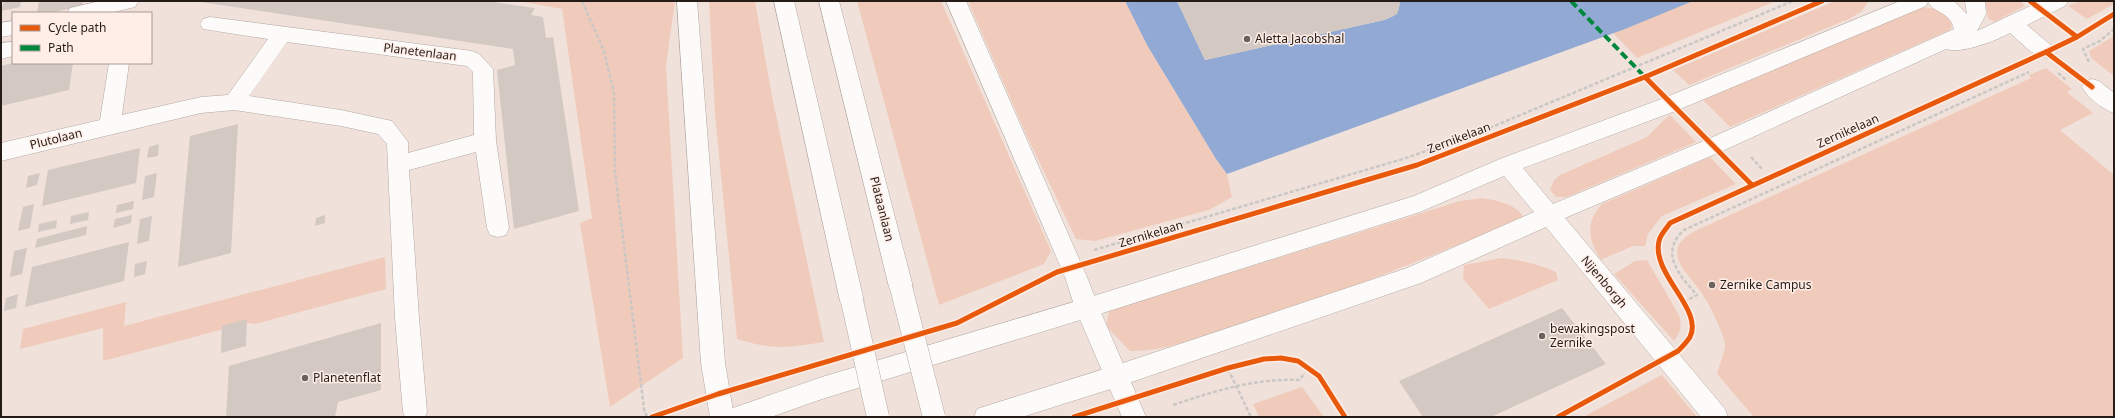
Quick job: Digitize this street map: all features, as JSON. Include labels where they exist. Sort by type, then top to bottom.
[{"type":"main road","points":[[81,12],[128,1],[126,12]]},
{"type":"main road","points":[[687,1],[713,363],[722,417]]},
{"type":"main road","points":[[784,1],[878,417]]},
{"type":"main road","name":"Plataanlaan","points":[[829,1],[934,417]]},
{"type":"main road","points":[[956,1],[1076,277],[1087,308],[1134,417]]},
{"type":"main road","points":[[739,417],[822,388],[1087,308],[1420,203],[1508,165],[1671,104],[1882,9],[1920,1]]},
{"type":"main road","points":[[1937,1],[1949,7],[1960,17],[1964,33]]},
{"type":"main road","points":[[986,417],[1116,376],[1413,276],[1548,216],[1713,146],[1964,33],[1976,21],[1978,14],[1975,1]]},
{"type":"main road","points":[[1929,50],[1989,35],[2058,1]]},
{"type":"main road","points":[[2012,23],[2046,52]]},
{"type":"main road","name":"Planetenlaan","points":[[210,24],[472,59],[483,69],[485,141],[498,228]]},
{"type":"main road","points":[[1,30],[12,28]]},
{"type":"main road","points":[[234,102],[282,34]]},
{"type":"main road","points":[[1,51],[12,49]]},
{"type":"main road","points":[[119,64],[110,126],[201,105],[234,102],[341,118],[385,127],[397,142],[400,164],[407,318],[416,412]]},
{"type":"main road","points":[[2092,87],[2114,105]]},
{"type":"main road","name":"Plutolaan","points":[[1,152],[110,126]]},
{"type":"main road","points":[[400,164],[485,141]]},
{"type":"main road","name":"Nijenborgh","points":[[1508,165],[1548,216],[1716,417]]},
{"type":"path","points":[[582,1],[604,51],[614,93],[615,172],[644,409],[647,417]]},
{"type":"path","points":[[1090,251],[1402,159],[1457,140],[1636,68],[1651,59],[1793,1]]},
{"type":"path","points":[[2089,63],[2084,55],[2083,49],[2100,41],[2114,29]]},
{"type":"path","points":[[1684,302],[1697,295],[1683,280],[1673,263],[1672,245],[1678,235],[1684,230],[2031,71]]},
{"type":"path","points":[[2056,71],[2066,80],[2071,78]]},
{"type":"path","points":[[1680,297],[1687,308]]},
{"type":"path","points":[[1304,365],[1310,369]]},
{"type":"path","points":[[1221,370],[1235,366]]},
{"type":"path","points":[[1228,368],[1251,417]]},
{"type":"path","points":[[1173,405],[1236,385],[1286,378],[1299,380],[1305,373]]},
{"type":"shaded area","points":[[519,1],[675,1],[666,66],[683,358],[610,407],[580,223],[592,218],[562,9]]},
{"type":"shaded area","points":[[709,1],[755,1],[772,96],[824,342],[800,346],[780,347],[750,343],[737,339],[715,114]]},
{"type":"shaded area","points":[[857,1],[941,1],[1051,251],[1044,264],[939,305]]},
{"type":"shaded area","points":[[968,1],[1125,1],[1147,45],[1216,159],[1227,174],[1232,197],[1209,210],[1095,241],[1076,239],[1025,132]]},
{"type":"shaded area","points":[[1692,1],[1776,1],[1637,58],[1613,33]]},
{"type":"shaded area","points":[[1835,1],[1869,1],[1862,11],[1851,18],[1689,85],[1673,70]]},
{"type":"shaded area","points":[[1985,1],[2020,1],[2025,6],[1994,22],[1988,18]]},
{"type":"shaded area","points":[[2080,1],[2114,1],[2114,4],[2087,19],[2068,6]]},
{"type":"shaded area","points":[[1918,8],[1934,9],[1943,13],[1952,25],[1950,30],[1730,127],[1702,99]]},
{"type":"shaded area","points":[[2114,36],[2114,76],[2091,58],[2089,51]]},
{"type":"shaded area","points":[[2046,68],[2072,89],[2067,92],[2093,113],[2060,130],[2114,175],[2114,417],[1754,417],[1717,374],[1724,351],[1724,339],[1706,299],[1684,270],[1680,262],[1677,254],[1678,246],[1684,239],[1695,231],[2031,78],[2029,75]]},
{"type":"shaded area","points":[[1670,115],[1696,142],[1567,197],[1556,197],[1550,190],[1554,180],[1560,175],[1647,137]]},
{"type":"shaded area","points":[[1710,157],[1736,184],[1662,216],[1648,234],[1645,246],[1633,246],[1601,260],[1593,245],[1590,231],[1593,218],[1602,204]]},
{"type":"shaded area","points":[[1482,198],[1511,206],[1521,213],[1524,218],[1337,292],[1261,318],[1166,347],[1142,351],[1130,351],[1106,326],[1109,311],[1460,201]]},
{"type":"shaded area","points":[[385,257],[386,289],[255,324],[247,323],[103,361],[103,328],[20,349],[23,329],[126,302],[124,326]]},
{"type":"shaded area","points":[[1501,258],[1529,263],[1549,269],[1556,272],[1558,280],[1489,309],[1463,279],[1464,265]]},
{"type":"shaded area","points":[[1647,260],[1679,315],[1680,329],[1674,341],[1614,274],[1635,261]]},
{"type":"shaded area","points":[[1662,375],[1697,417],[1583,417]]},
{"type":"shaded area","points":[[1302,387],[1324,417],[1259,417],[1253,404]]},
{"type":"water","points":[[1125,1],[1177,1],[1205,60],[1384,20],[1396,14],[1399,8],[1399,1],[1693,1],[1625,29],[1227,174],[1216,159],[1147,45]]},
{"type":"building","points":[[4,1],[21,1],[20,7],[1,11]]},
{"type":"building","points":[[39,1],[83,1],[83,6],[54,12],[37,12]]},
{"type":"building","points":[[194,1],[486,1],[535,8],[531,15],[543,17],[546,38],[553,37],[579,211],[514,229],[497,70],[515,65],[513,49]]},
{"type":"building","name":"Aletta Jacobshal","points":[[1177,1],[1399,1],[1400,4],[1397,14],[1384,20],[1205,60]]},
{"type":"building","points":[[12,63],[73,64],[69,90],[1,106],[1,66]]},
{"type":"building","points":[[238,124],[231,253],[178,267],[190,136]]},
{"type":"building","points":[[159,144],[158,156],[147,158],[149,147]]},
{"type":"building","points":[[140,148],[136,183],[42,206],[48,170]]},
{"type":"building","points":[[40,173],[37,185],[26,188],[28,176]]},
{"type":"building","points":[[157,173],[154,197],[142,200],[145,176]]},
{"type":"building","points":[[134,201],[133,209],[116,213],[117,205]]},
{"type":"building","points":[[34,204],[30,228],[18,231],[23,207]]},
{"type":"building","points":[[89,212],[88,220],[70,224],[71,216]]},
{"type":"building","points":[[132,215],[131,223],[113,228],[115,219]]},
{"type":"building","points":[[325,215],[325,223],[315,226],[316,218]]},
{"type":"building","points":[[152,216],[149,241],[137,244],[140,219]]},
{"type":"building","points":[[57,220],[56,228],[38,232],[39,224]]},
{"type":"building","points":[[87,226],[86,235],[35,248],[37,239]]},
{"type":"building","points":[[129,242],[124,281],[25,307],[32,267]]},
{"type":"building","points":[[27,248],[22,274],[10,277],[14,251]]},
{"type":"building","points":[[147,261],[145,274],[134,277],[135,264]]},
{"type":"building","points":[[18,294],[16,308],[4,311],[6,298]]},
{"type":"building","name":"bewakingspost Zernike","points":[[1562,308],[1606,364],[1491,417],[1423,417],[1399,381]]},
{"type":"building","points":[[247,319],[246,346],[221,353],[222,326]]},
{"type":"building","name":"Planetenflat","points":[[381,323],[381,390],[338,402],[335,417],[226,417],[229,366]]},
{"type":"marked path","points":[[1571,1],[1645,77]]},
{"type":"cycle path","name":"Zernikelaan","points":[[652,417],[674,408],[718,394],[957,323],[1057,272],[1417,165],[1645,77],[1822,1]]},
{"type":"cycle path","points":[[2030,1],[2077,37]]},
{"type":"cycle path","name":"Zernikelaan","points":[[1558,417],[1678,351],[1690,336],[1692,321],[1685,305],[1665,273],[1658,257],[1659,240],[1670,223],[2046,52],[2077,37],[2114,14]]},
{"type":"cycle path","points":[[2046,52],[2092,87]]},
{"type":"cycle path","points":[[1645,77],[1752,185]]},
{"type":"cycle path","points":[[1074,417],[1228,368],[1264,359],[1281,358],[1298,361],[1319,376],[1345,417]]},
{"type":"place","name":"Aletta Jacobshal","points":[[1247,39]]},
{"type":"place","name":"Zernike Campus","points":[[1712,285]]},
{"type":"place","name":"bewakingspost Zernike","points":[[1542,336]]},
{"type":"place","name":"Planetenflat","points":[[305,378]]}]
